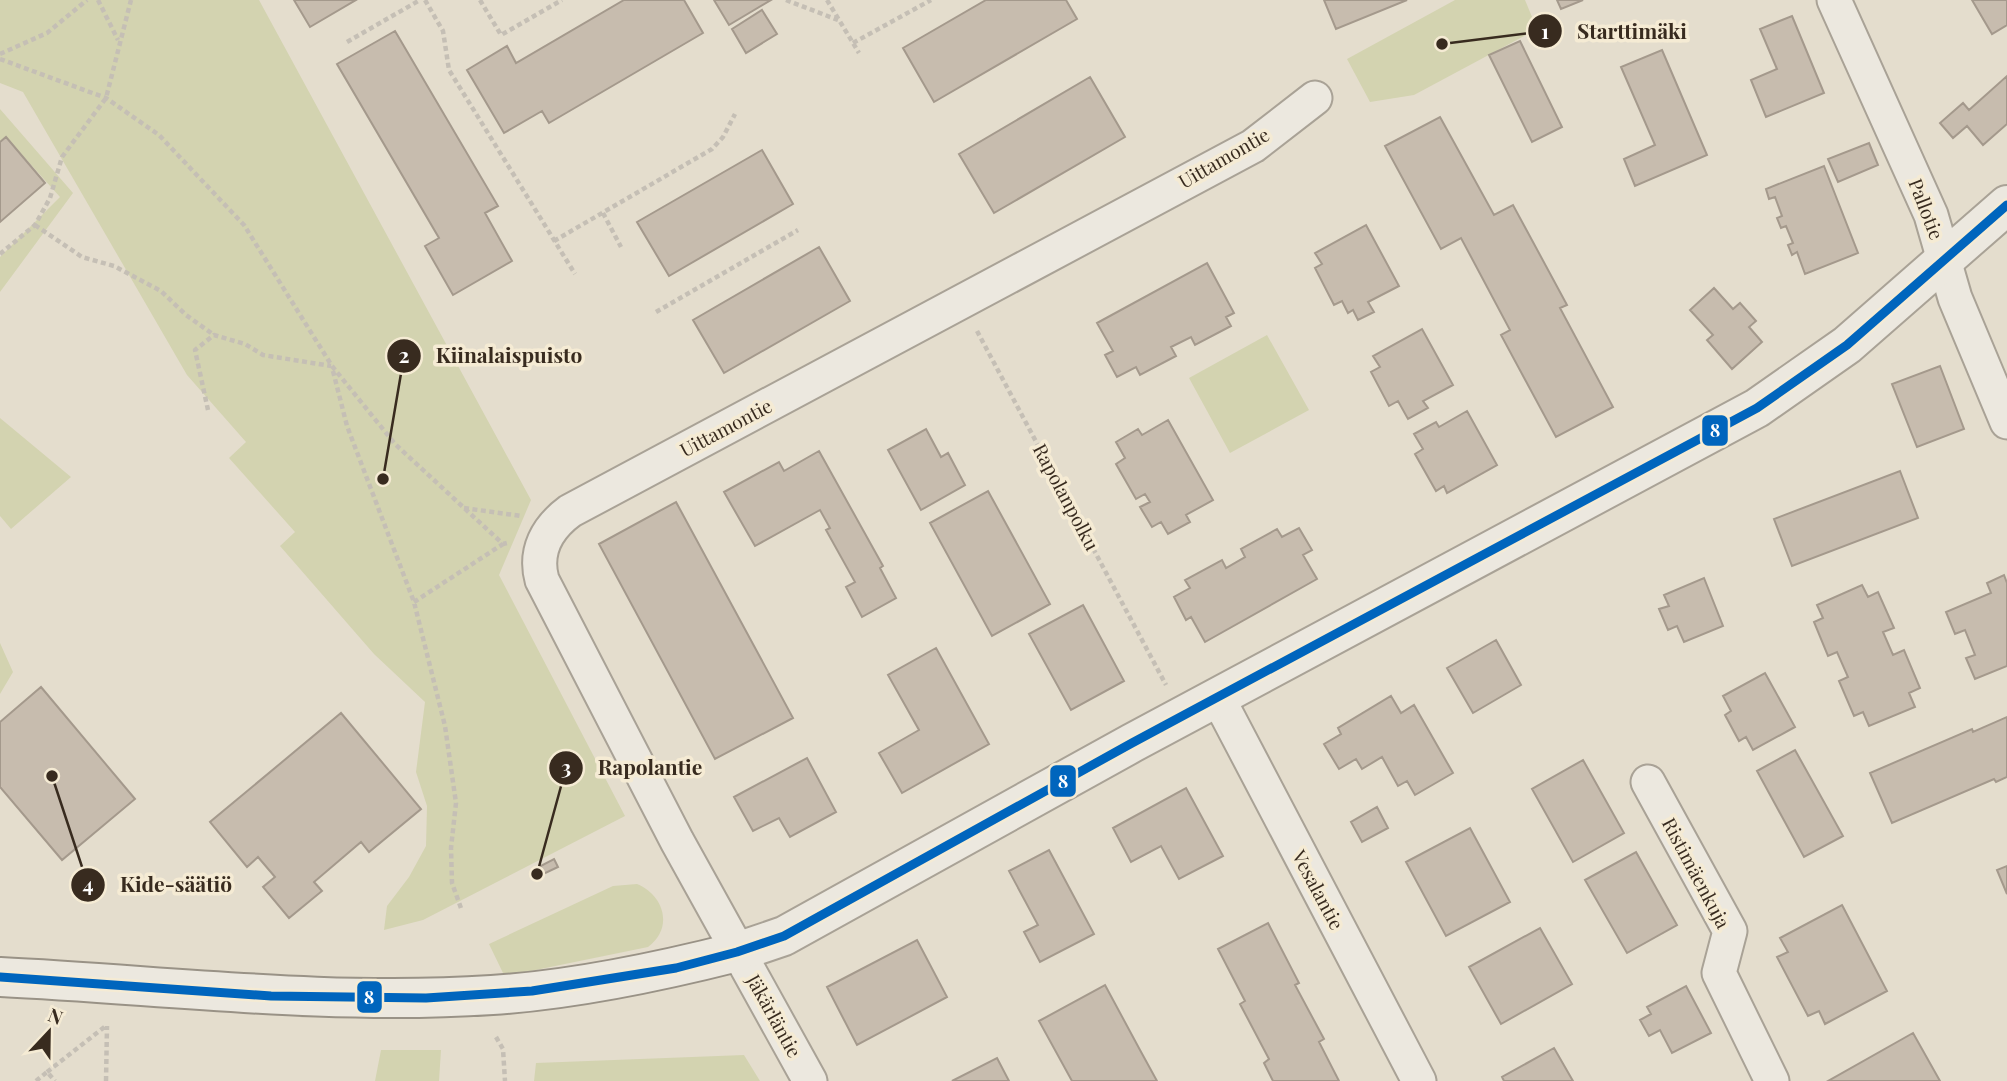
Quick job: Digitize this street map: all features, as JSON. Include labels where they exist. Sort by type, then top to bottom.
[{"type":"street","name":"Pallotie","points":[[1834,0],[1931,215],[1955,298],[2007,422]]},
{"type":"street","name":"Uittamontie","points":[[535,531],[1253,146],[1315,97]]},
{"type":"street","points":[[0,977],[271,996],[426,998],[532,991],[676,968],[784,936],[1218,698],[1757,408],[1837,352],[2007,205]]},
{"type":"street","points":[[535,531],[542,580],[737,952]]},
{"type":"street","name":"Vesalantie","points":[[1218,698],[1419,1081]]},
{"type":"street","name":"Ristimäenkuja","points":[[1648,782],[1730,931],[1719,973],[1772,1081]]},
{"type":"street","name":"Jäkärläntie","points":[[737,952],[810,1081]]},
{"type":"path","points":[[0,56],[47,33],[87,0]]},
{"type":"path","points":[[99,0],[118,41]]},
{"type":"path","points":[[0,254],[35,225],[50,198],[62,158],[106,97],[118,41],[131,0]]},
{"type":"path","points":[[346,42],[422,0],[443,31],[449,70],[575,274]]},
{"type":"path","points":[[480,0],[500,36],[562,0]]},
{"type":"path","points":[[786,0],[839,21]]},
{"type":"path","points":[[827,0],[859,53]]},
{"type":"path","points":[[853,43],[931,0]]},
{"type":"path","points":[[0,56],[106,97],[159,135],[244,225],[331,366],[395,444],[503,544]]},
{"type":"path","points":[[554,241],[712,149],[723,137],[735,114]]},
{"type":"path","points":[[603,213],[621,247]]},
{"type":"path","points":[[35,225],[82,257],[114,266],[161,291],[186,315],[214,335],[245,344],[263,355],[331,366]]},
{"type":"path","points":[[656,312],[798,230]]},
{"type":"path","name":"Rapolanpolku","points":[[962,301],[1170,693]]},
{"type":"path","points":[[208,410],[195,350],[214,335]]},
{"type":"path","points":[[331,366],[346,426],[414,602],[445,726],[456,803],[451,848],[452,883],[462,911]]},
{"type":"path","points":[[463,508],[535,531]]},
{"type":"path","points":[[414,602],[503,544],[535,531]]},
{"type":"path","points":[[36,1081],[107,1026],[106,1081]]},
{"type":"path","points":[[496,1037],[503,1049],[505,1081]]},
{"type":"path","points":[[47,1072],[55,1081]]},
{"type":"green space","points":[[0,0],[259,0],[531,500],[499,575],[625,816],[423,920],[384,930],[387,906],[409,877],[426,846],[427,806],[416,772],[425,702],[374,654],[280,546],[295,532],[229,458],[246,442],[187,375],[23,92],[0,83]]},
{"type":"green space","points":[[1455,0],[1525,0],[1537,29],[1414,95],[1370,102],[1347,59]]},
{"type":"green space","points":[[0,109],[73,193],[0,292],[0,257],[60,197],[6,137],[0,142]]},
{"type":"green space","points":[[1267,335],[1309,410],[1230,453],[1189,378]]},
{"type":"green space","points":[[0,418],[71,477],[11,529],[0,516]]},
{"type":"green space","points":[[0,643],[13,672],[0,694]]},
{"type":"green space","points":[[637,884],[654,896],[662,912],[661,931],[648,947],[521,973],[503,973],[489,944],[613,886]]},
{"type":"green space","points":[[381,1050],[441,1050],[439,1081],[375,1081]]},
{"type":"green space","points":[[744,1055],[760,1081],[534,1081],[536,1063]]},
{"type":"building","points":[[294,0],[356,0],[310,27]]},
{"type":"building","points":[[624,0],[684,0],[703,33],[549,123],[542,111],[504,133],[467,70],[507,46],[516,63]]},
{"type":"building","points":[[714,0],[771,0],[729,25]]},
{"type":"building","points":[[986,0],[1066,0],[1077,19],[934,102],[903,48]]},
{"type":"building","points":[[1324,0],[1407,0],[1336,29]]},
{"type":"building","points":[[1557,0],[1583,0],[1561,9]]},
{"type":"building","points":[[1972,0],[2007,0],[2007,25],[1992,34]]},
{"type":"building","points":[[762,10],[777,34],[746,53],[732,29]]},
{"type":"building","points":[[1792,16],[1824,93],[1766,117],[1751,80],[1777,69],[1760,29]]},
{"type":"building","points":[[395,31],[498,206],[485,213],[512,261],[453,295],[425,246],[439,238],[337,64]]},
{"type":"building","points":[[1520,41],[1562,127],[1532,142],[1489,55]]},
{"type":"building","points":[[1662,50],[1707,155],[1635,186],[1624,159],[1655,145],[1621,67]]},
{"type":"building","points":[[2007,76],[2007,124],[1983,145],[1967,126],[1953,138],[1940,123],[1963,103],[1969,110]]},
{"type":"building","points":[[1090,77],[1125,137],[994,213],[959,154]]},
{"type":"building","points":[[1440,117],[1494,215],[1513,205],[1567,305],[1560,308],[1613,407],[1556,437],[1501,335],[1510,330],[1461,238],[1441,249],[1385,146]]},
{"type":"building","points":[[6,137],[45,183],[0,222],[0,142]]},
{"type":"building","points":[[1869,143],[1878,165],[1838,182],[1828,159]]},
{"type":"building","points":[[762,150],[793,204],[669,276],[637,222]]},
{"type":"building","points":[[1824,166],[1858,253],[1805,274],[1797,252],[1792,255],[1788,245],[1793,243],[1786,226],[1781,228],[1777,218],[1782,216],[1775,197],[1769,199],[1766,189]]},
{"type":"building","points":[[1366,225],[1399,286],[1368,302],[1374,312],[1358,320],[1353,310],[1348,313],[1342,301],[1334,305],[1315,268],[1322,264],[1315,253]]},
{"type":"building","points":[[819,247],[850,301],[724,373],[693,320]]},
{"type":"building","points":[[1207,263],[1234,313],[1226,317],[1231,326],[1195,345],[1191,337],[1171,347],[1176,356],[1140,375],[1136,367],[1117,377],[1105,355],[1113,351],[1097,323]]},
{"type":"building","points":[[1714,288],[1733,309],[1740,303],[1756,321],[1749,327],[1762,342],[1732,369],[1707,340],[1713,335],[1690,310]]},
{"type":"building","points":[[1422,329],[1453,385],[1423,401],[1428,408],[1408,419],[1398,401],[1389,406],[1371,372],[1380,367],[1373,356]]},
{"type":"building","points":[[1940,366],[1964,429],[1917,447],[1892,384]]},
{"type":"building","points":[[1467,411],[1497,465],[1447,493],[1444,486],[1436,491],[1415,454],[1423,449],[1414,434],[1436,422],[1439,427]]},
{"type":"building","points":[[1168,420],[1213,500],[1186,515],[1190,522],[1168,534],[1161,522],[1152,527],[1140,507],[1150,502],[1145,494],[1136,499],[1116,464],[1125,458],[1116,442],[1138,429],[1142,435]]},
{"type":"building","points":[[926,429],[941,457],[948,453],[965,485],[921,510],[888,450]]},
{"type":"building","points":[[819,451],[883,566],[880,568],[896,598],[862,617],[846,587],[855,582],[826,530],[830,528],[820,510],[755,546],[724,492],[779,462],[784,471]]},
{"type":"building","points":[[1900,471],[1918,518],[1792,566],[1774,519]]},
{"type":"building","points":[[988,491],[1050,604],[992,636],[930,523]]},
{"type":"building","points":[[676,502],[793,718],[715,759],[599,544]]},
{"type":"building","points":[[1299,528],[1312,550],[1303,555],[1317,579],[1205,642],[1191,617],[1186,620],[1174,597],[1190,588],[1185,580],[1222,560],[1226,568],[1245,557],[1241,549],[1277,529],[1282,537]]},
{"type":"building","points":[[2004,575],[2007,583],[2007,666],[1975,679],[1966,658],[1975,655],[1965,630],[1955,634],[1946,612],[1991,593],[1987,583]]},
{"type":"building","points":[[1704,578],[1723,626],[1684,642],[1677,626],[1668,630],[1659,609],[1669,606],[1664,595]]},
{"type":"building","points":[[1862,585],[1868,597],[1878,592],[1894,628],[1883,632],[1893,655],[1904,650],[1920,688],[1909,693],[1915,707],[1869,726],[1863,712],[1854,716],[1839,681],[1848,677],[1837,652],[1828,656],[1814,622],[1823,618],[1817,605]]},
{"type":"building","points":[[1083,605],[1124,681],[1071,710],[1029,634]]},
{"type":"building","points":[[1496,640],[1521,685],[1473,713],[1447,668]]},
{"type":"building","points":[[936,648],[989,744],[902,793],[879,753],[919,730],[888,675]]},
{"type":"building","points":[[1765,673],[1795,727],[1753,750],[1746,737],[1739,741],[1725,715],[1731,711],[1723,696]]},
{"type":"building","points":[[41,687],[135,799],[62,860],[0,787],[0,722]]},
{"type":"building","points":[[1391,696],[1401,713],[1414,705],[1453,773],[1415,795],[1407,781],[1398,786],[1382,757],[1362,769],[1356,759],[1339,769],[1324,744],[1341,734],[1338,728]]},
{"type":"building","points":[[341,713],[421,809],[369,852],[361,842],[314,882],[322,891],[289,918],[263,887],[275,877],[258,857],[247,867],[210,822]]},
{"type":"building","points":[[2007,717],[2007,777],[1996,782],[1994,779],[1892,823],[1870,773],[1972,729],[1973,732]]},
{"type":"building","points":[[1795,750],[1843,836],[1804,857],[1757,771]]},
{"type":"building","points":[[807,758],[836,812],[790,837],[779,818],[753,831],[734,797]]},
{"type":"building","points":[[1583,760],[1624,833],[1573,862],[1532,789]]},
{"type":"building","points":[[1186,788],[1223,856],[1179,879],[1161,846],[1131,862],[1113,828]]},
{"type":"building","points":[[1377,807],[1388,828],[1362,842],[1351,822]]},
{"type":"building","points":[[1470,828],[1510,902],[1446,936],[1406,862]]},
{"type":"building","points":[[1049,850],[1094,934],[1040,962],[1024,932],[1038,925],[1009,871]]},
{"type":"building","points":[[1636,852],[1677,925],[1627,953],[1585,880]]},
{"type":"building","points":[[554,859],[558,867],[537,877],[533,870]]},
{"type":"building","points":[[2007,866],[2007,894],[1997,870]]},
{"type":"building","points":[[1842,905],[1887,991],[1825,1024],[1819,1011],[1808,1016],[1777,957],[1788,952],[1780,938]]},
{"type":"building","points":[[1268,923],[1299,983],[1295,985],[1324,1039],[1319,1042],[1339,1081],[1273,1081],[1264,1063],[1269,1059],[1240,1004],[1245,1001],[1218,949]]},
{"type":"building","points":[[1540,928],[1572,984],[1501,1024],[1469,967]]},
{"type":"building","points":[[917,940],[947,997],[857,1045],[827,987]]},
{"type":"building","points":[[1105,985],[1157,1081],[1072,1081],[1039,1021]]},
{"type":"building","points":[[1686,986],[1711,1033],[1672,1053],[1660,1030],[1649,1036],[1640,1020],[1651,1014],[1647,1007]]},
{"type":"building","points":[[1913,1033],[1940,1081],[1828,1081]]},
{"type":"building","points":[[1554,1048],[1573,1081],[1504,1081],[1502,1077]]},
{"type":"building","points":[[997,1058],[1009,1081],[952,1081]]},
{"type":"transit line","name":"8","points":[[0,977],[271,996],[426,998],[532,991],[676,968],[784,936],[1132,743],[1757,408],[1847,345],[2007,205]]},
{"type":"place","name":"Starttimäki","points":[[1442,44]]},
{"type":"place","name":"Kiinalaispuisto","points":[[383,479]]},
{"type":"place","name":"Kide-säätiö","points":[[52,776]]},
{"type":"place","name":"Rapolantie","points":[[537,874]]}]
